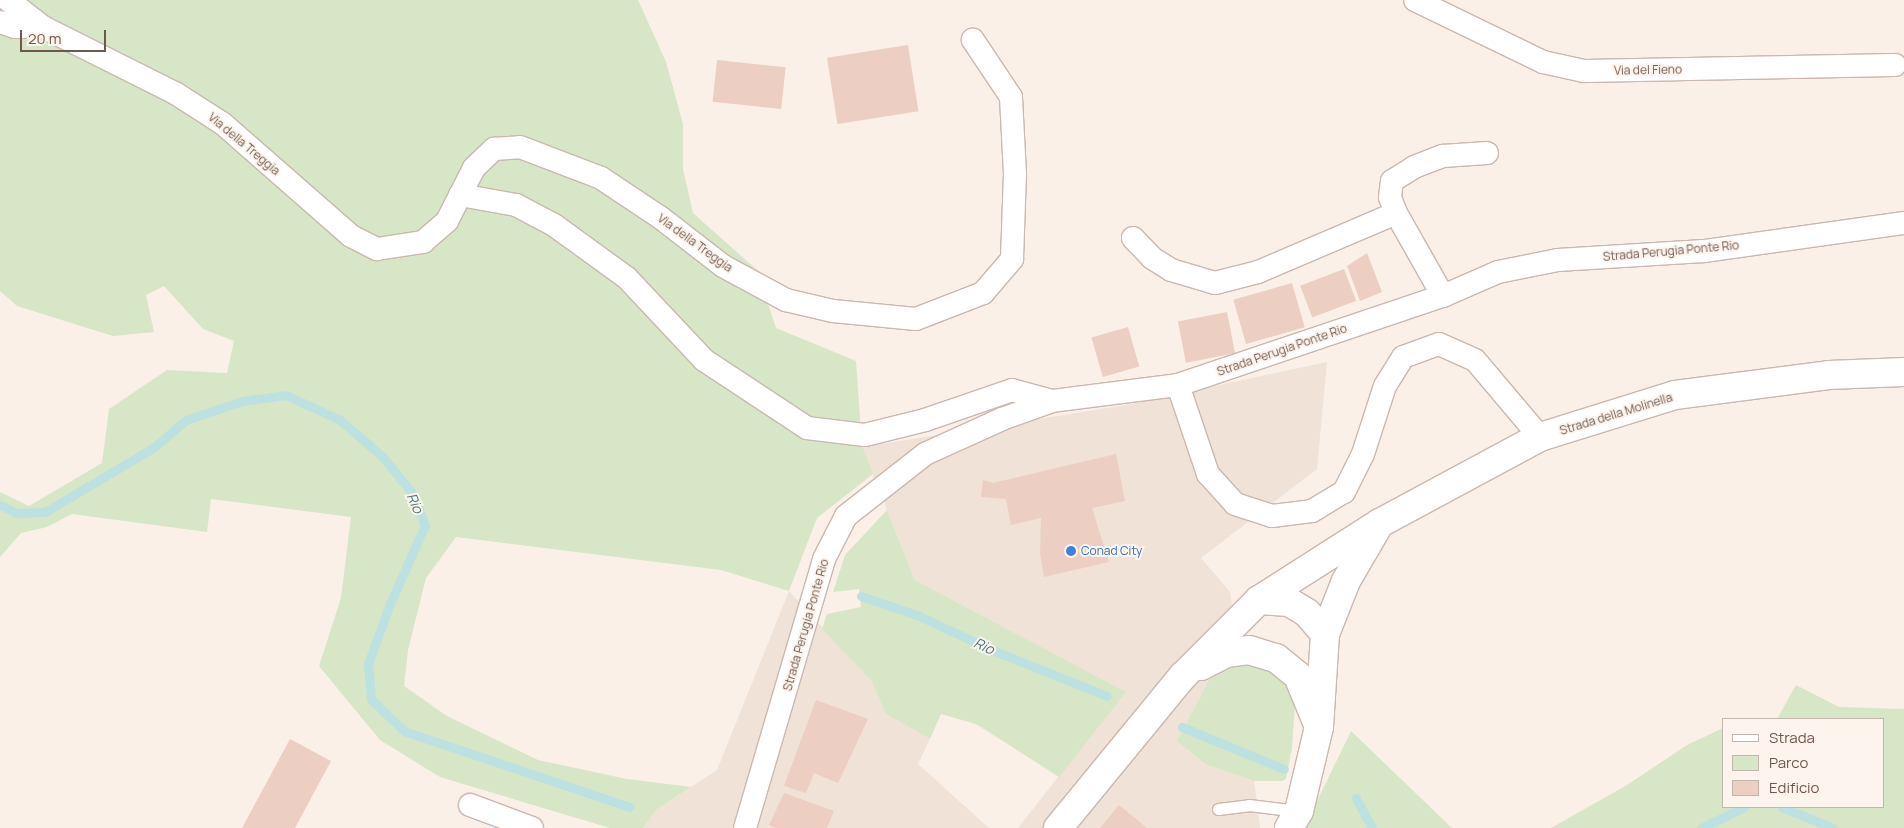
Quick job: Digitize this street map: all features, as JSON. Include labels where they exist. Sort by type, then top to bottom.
[{"type":"main road","name":"Strada della Molinella","points":[[1380,522],[1540,437],[1675,395],[1829,375],[1904,372]]},
{"type":"main road","points":[[1058,828],[1183,676],[1259,600],[1380,522]]},
{"type":"main road","points":[[1294,819],[1319,728],[1325,634],[1346,581],[1380,522]]},
{"type":"main road","points":[[1259,600],[1290,602],[1307,614],[1325,634]]},
{"type":"main road","points":[[1183,676],[1226,653],[1249,650],[1276,658],[1298,676],[1319,728]]},
{"type":"street","name":"Via della Treggia","points":[[8,0],[43,26],[175,93],[222,123],[351,236],[377,249],[423,242],[447,221],[474,168],[494,149],[520,147],[600,178],[661,218],[724,266],[786,300],[833,311],[916,319],[982,292],[1012,259],[1015,174],[1011,97],[973,40]]},
{"type":"street","name":"Via del Fieno","points":[[1415,0],[1543,62],[1584,71],[1895,66]]},
{"type":"street","points":[[0,22],[15,26],[43,26]]},
{"type":"street","points":[[1443,296],[1396,213],[1390,197],[1392,181],[1443,156],[1487,152]]},
{"type":"street","points":[[460,195],[516,206],[554,225],[627,278],[704,360],[807,428],[865,435],[925,420],[1012,390],[1052,401]]},
{"type":"street","points":[[1133,238],[1152,258],[1171,270],[1215,283],[1258,272],[1396,213]]},
{"type":"street","name":"Strada Perugia Ponte Rio","points":[[745,828],[824,559],[846,516],[925,454],[1002,419],[1052,401],[1178,385],[1443,296],[1498,272],[1558,260],[1704,251],[1904,223]]},
{"type":"street","points":[[1178,385],[1208,474],[1235,504],[1272,516],[1312,512],[1344,492],[1364,454],[1385,386],[1403,357],[1439,344],[1475,360],[1540,437]]},
{"type":"street","points":[[470,805],[532,828]]},
{"type":"lane","points":[[1860,374],[1904,366]]},
{"type":"lane","points":[[1218,809],[1249,805],[1294,819]]},
{"type":"shaded area","points":[[1327,362],[1317,469],[1201,558],[1230,592],[1239,660],[1211,676],[1177,741],[1205,764],[1254,781],[1260,828],[1018,828],[1125,692],[915,580],[862,447],[1126,405]]},
{"type":"shaded area","points":[[789,591],[871,680],[886,714],[930,739],[918,764],[989,828],[643,828],[656,810],[717,770]]},
{"type":"green space","points":[[0,0],[638,0],[666,62],[683,124],[683,169],[693,213],[757,270],[776,328],[856,361],[862,446],[873,474],[817,518],[789,591],[721,570],[456,537],[426,578],[408,650],[404,686],[447,716],[538,760],[627,779],[691,787],[656,810],[643,828],[610,828],[440,777],[380,740],[319,666],[341,598],[351,517],[211,499],[207,532],[72,514],[47,527],[21,533],[0,557],[0,492],[29,506],[102,463],[109,409],[167,370],[227,373],[234,341],[203,329],[164,286],[146,295],[154,332],[113,336],[17,306],[0,291]]},
{"type":"green space","points":[[887,510],[915,580],[1126,692],[1059,777],[976,724],[941,714],[930,739],[886,714],[871,680],[822,629],[827,614],[861,607],[859,589],[833,592],[845,555]]},
{"type":"green space","points":[[1239,660],[1256,661],[1280,674],[1295,704],[1292,748],[1286,779],[1282,781],[1254,781],[1205,764],[1177,741],[1211,676]]},
{"type":"green space","points":[[1796,685],[1839,707],[1904,709],[1904,828],[1551,828],[1627,785],[1687,745],[1722,728],[1722,808],[1884,808],[1884,718],[1778,718]]},
{"type":"green space","points":[[1351,731],[1452,828],[1304,828]]},
{"type":"building","points":[[908,45],[918,111],[837,124],[827,58]]},
{"type":"building","points":[[717,60],[786,67],[781,109],[713,102]]},
{"type":"building","points":[[1367,253],[1382,292],[1360,301],[1347,266]]},
{"type":"building","points":[[1344,269],[1356,301],[1312,318],[1300,286]]},
{"type":"building","points":[[1292,283],[1305,327],[1246,344],[1233,300]]},
{"type":"building","points":[[1227,312],[1235,353],[1186,363],[1178,322]]},
{"type":"building","points":[[1128,327],[1139,366],[1103,377],[1091,337]]},
{"type":"building","points":[[1116,454],[1125,501],[1092,508],[1109,562],[1044,577],[1040,554],[1041,518],[1011,525],[1006,499],[981,497],[983,480],[993,483]]},
{"type":"building","points":[[816,700],[868,719],[838,783],[814,773],[806,793],[784,786]]},
{"type":"building","points":[[290,739],[331,761],[295,828],[242,828]]},
{"type":"building","points":[[784,793],[834,811],[827,828],[776,828],[769,825]]},
{"type":"building","points":[[1119,805],[1147,828],[1100,828]]},
{"type":"waterway","name":"Rio","points":[[0,505],[17,513],[45,512],[153,448],[186,420],[242,401],[286,395],[340,420],[383,457],[412,493],[425,525],[389,606],[368,664],[371,699],[404,731],[630,807]]},
{"type":"waterway","name":"Rio","points":[[861,596],[919,616],[997,652],[1107,696]]},
{"type":"waterway","name":"Rio","points":[[1182,727],[1284,769]]},
{"type":"waterway","name":"Rio","points":[[1356,798],[1372,828]]},
{"type":"waterway","name":"Rio","points":[[1701,828],[1742,808]]},
{"type":"waterway","name":"Rio","points":[[1784,808],[1833,828]]},
{"type":"place","name":"Conad City","points":[[1071,551]]}]
